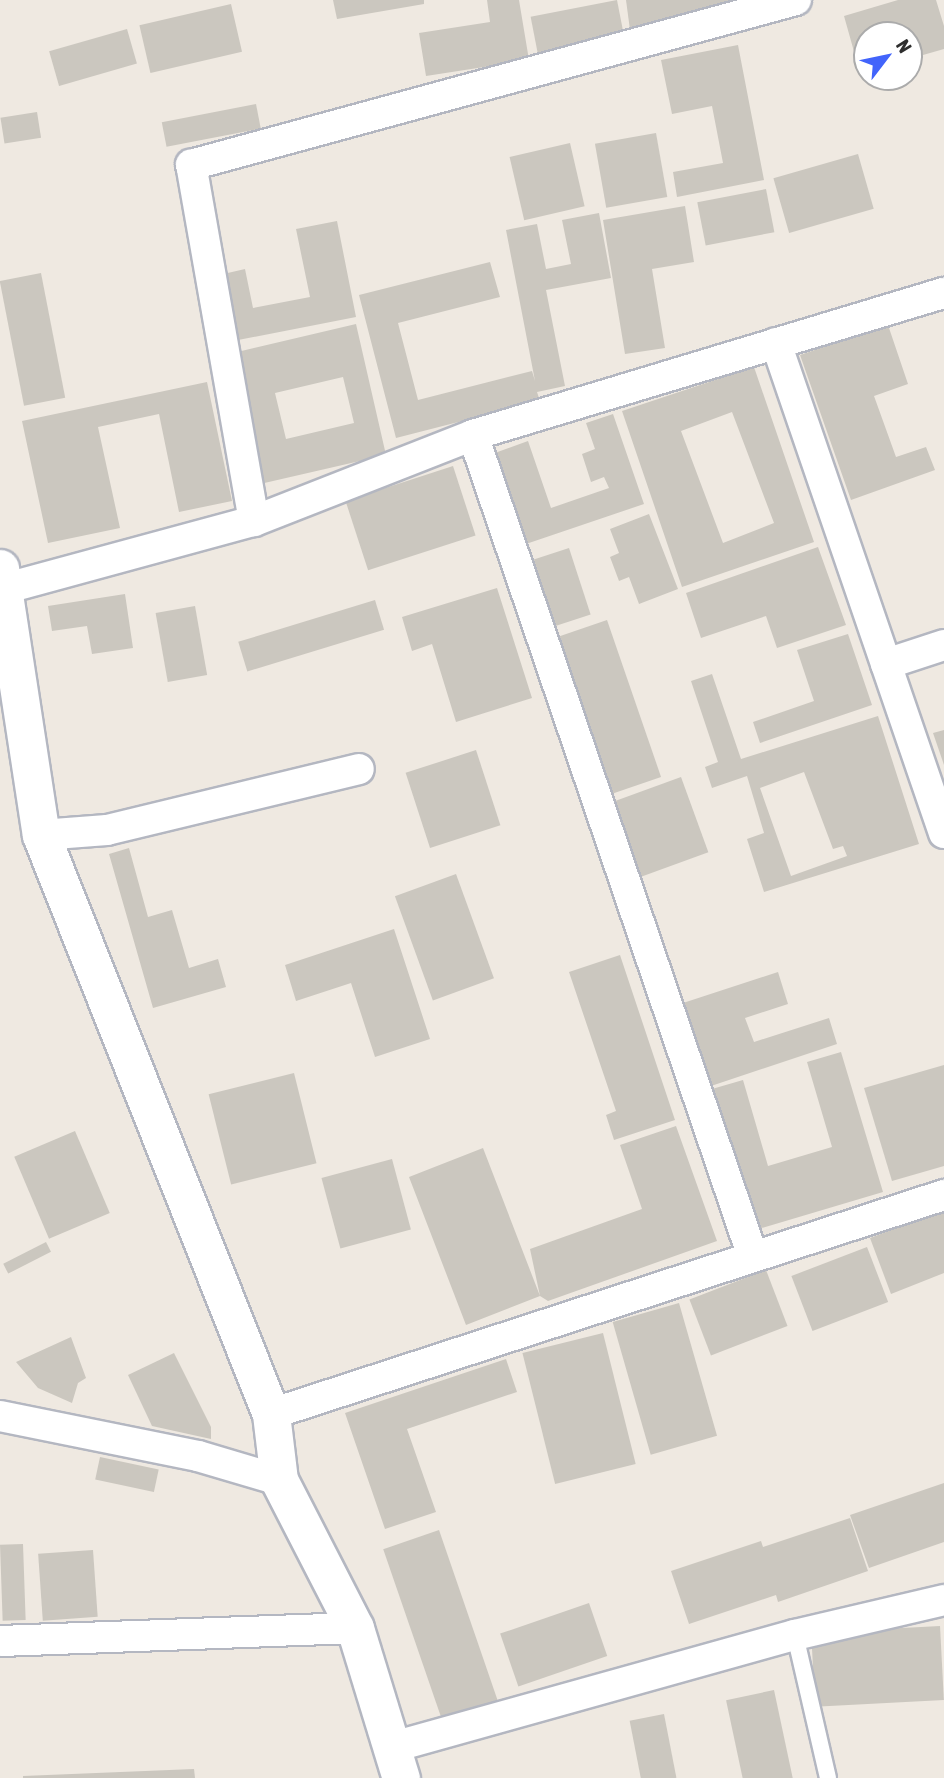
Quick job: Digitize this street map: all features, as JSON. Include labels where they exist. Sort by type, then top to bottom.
[{"type":"street","points":[[254,521],[191,165],[796,0]]},
{"type":"street","points":[[944,293],[473,435],[254,521],[2,578],[10,704],[41,835],[271,1414],[279,1480],[355,1628],[397,1763],[795,1635],[944,1600]]},
{"type":"street","points":[[776,343],[944,833]]},
{"type":"street","points":[[473,435],[753,1257]]},
{"type":"street","points":[[886,664],[944,645]]},
{"type":"street","points":[[41,835],[107,830],[359,769]]},
{"type":"street","points":[[271,1414],[944,1195]]},
{"type":"street","points":[[2,1415],[198,1456],[279,1480]]},
{"type":"street","points":[[0,1641],[355,1628]]},
{"type":"lane","points":[[795,1635],[828,1778]]},
{"type":"building","points":[[333,0],[424,0],[424,4],[337,19]]},
{"type":"building","points":[[487,0],[519,0],[529,60],[426,76],[419,33],[490,22]]},
{"type":"building","points":[[617,0],[624,36],[538,53],[531,17]]},
{"type":"building","points":[[626,0],[738,0],[738,4],[630,30]]},
{"type":"building","points":[[898,0],[936,0],[944,26],[944,49],[923,55],[923,21],[853,21],[853,48],[844,16]]},
{"type":"building","points":[[231,4],[242,52],[150,73],[139,25]]},
{"type":"building","points":[[127,29],[137,64],[59,86],[49,51]]},
{"type":"building","points":[[738,45],[764,180],[677,197],[673,172],[723,163],[712,106],[672,114],[661,60]]},
{"type":"building","points":[[256,104],[261,129],[167,147],[162,122]]},
{"type":"building","points":[[37,112],[41,138],[5,143],[0,118]]},
{"type":"building","points":[[656,133],[667,197],[606,208],[595,144]]},
{"type":"building","points":[[570,143],[585,206],[524,220],[510,157]]},
{"type":"building","points":[[858,154],[874,209],[789,233],[773,178]]},
{"type":"building","points":[[766,189],[774,232],[706,246],[697,202]]},
{"type":"building","points":[[685,206],[694,262],[652,269],[665,348],[625,354],[603,220]]},
{"type":"building","points":[[599,213],[611,278],[546,290],[565,386],[537,392],[540,401],[396,438],[359,295],[490,262],[500,297],[398,323],[418,400],[532,371],[535,381],[506,230],[537,224],[546,269],[571,264],[562,220]]},
{"type":"building","points":[[337,221],[356,317],[233,341],[219,275],[245,269],[253,308],[310,297],[296,229]]},
{"type":"building","points":[[41,273],[65,398],[24,406],[0,281]]},
{"type":"building","points":[[356,324],[386,455],[260,484],[229,354]],"holes":[[[343,377],[354,423],[286,439],[275,393]]]},
{"type":"building","points":[[888,325],[908,384],[874,396],[896,457],[926,447],[935,470],[851,500],[800,355]]},
{"type":"building","points":[[754,367],[814,542],[682,587],[622,411]],"holes":[[[732,412],[774,523],[723,543],[681,431]]]},
{"type":"building","points":[[207,382],[232,501],[179,512],[159,414],[98,427],[120,528],[48,543],[22,421]]},
{"type":"building","points":[[613,414],[644,504],[523,545],[492,454],[528,441],[551,508],[609,488],[604,477],[591,482],[582,454],[595,449],[586,423]]},
{"type":"building","points":[[453,466],[476,535],[368,570],[346,501]]},
{"type":"building","points":[[649,514],[678,589],[639,604],[629,577],[619,581],[610,557],[619,553],[610,529]]},
{"type":"building","points":[[818,547],[846,625],[777,648],[766,616],[701,638],[686,593]]},
{"type":"building","points":[[569,548],[591,615],[555,626],[534,559]]},
{"type":"building","points":[[497,588],[532,698],[456,722],[432,644],[412,651],[402,617]]},
{"type":"building","points":[[125,594],[133,648],[92,654],[87,626],[52,631],[48,606]]},
{"type":"building","points":[[375,600],[384,630],[247,671],[238,642]]},
{"type":"building","points":[[195,606],[207,675],[168,682],[156,613]]},
{"type":"building","points":[[607,620],[661,777],[610,795],[556,638]]},
{"type":"building","points":[[848,634],[872,705],[760,743],[753,722],[814,701],[797,650]]},
{"type":"building","points":[[712,674],[741,759],[878,716],[919,844],[764,892],[747,839],[764,833],[747,776],[712,788],[705,767],[718,762],[691,681]],"holes":[[[804,772],[833,849],[843,846],[847,856],[791,876],[760,788]]]},
{"type":"building","points":[[944,730],[944,765],[933,733]]},
{"type":"building","points":[[476,750],[500,825],[430,848],[406,773]]},
{"type":"building","points":[[681,777],[708,852],[640,877],[612,802]]},
{"type":"building","points":[[129,848],[148,917],[172,910],[189,968],[218,959],[226,987],[153,1008],[109,854]]},
{"type":"building","points":[[456,874],[494,978],[433,1001],[395,896]]},
{"type":"building","points":[[394,929],[430,1039],[375,1057],[351,983],[296,1001],[285,965]]},
{"type":"building","points":[[620,955],[675,1120],[614,1140],[606,1115],[616,1111],[569,972]]},
{"type":"building","points":[[778,972],[788,1004],[745,1018],[754,1042],[829,1018],[837,1044],[711,1086],[683,1003]]},
{"type":"building","points":[[841,1052],[883,1192],[755,1230],[712,1089],[743,1080],[768,1166],[832,1147],[807,1062]]},
{"type":"building","points":[[944,1065],[944,1166],[892,1181],[864,1088]]},
{"type":"building","points":[[294,1073],[316,1163],[231,1185],[209,1094]]},
{"type":"building","points":[[676,1126],[717,1241],[548,1301],[540,1296],[530,1249],[642,1209],[620,1145]]},
{"type":"building","points":[[75,1131],[110,1213],[49,1239],[14,1157]]},
{"type":"building","points":[[483,1148],[540,1296],[466,1325],[409,1177]]},
{"type":"building","points":[[392,1159],[411,1230],[340,1248],[321,1178]]},
{"type":"building","points":[[944,1210],[944,1273],[891,1294],[870,1238]]},
{"type":"building","points":[[46,1242],[51,1252],[8,1274],[3,1264]]},
{"type":"building","points":[[867,1247],[888,1302],[813,1331],[791,1276]]},
{"type":"building","points":[[766,1270],[788,1326],[711,1355],[689,1299]]},
{"type":"building","points":[[679,1303],[717,1436],[651,1455],[613,1322]]},
{"type":"building","points":[[603,1333],[636,1464],[555,1484],[522,1353]]},
{"type":"building","points":[[71,1337],[86,1378],[78,1383],[72,1403],[38,1388],[16,1362]]},
{"type":"building","points":[[174,1353],[211,1427],[211,1439],[152,1426],[128,1375]]},
{"type":"building","points":[[506,1359],[517,1392],[407,1429],[436,1512],[385,1529],[345,1413]]},
{"type":"building","points":[[100,1457],[159,1469],[154,1492],[95,1479]]},
{"type":"building","points":[[944,1483],[944,1542],[869,1568],[850,1515]]},
{"type":"building","points":[[850,1518],[868,1571],[778,1602],[776,1595],[689,1624],[671,1571],[761,1541],[763,1547]]},
{"type":"building","points":[[439,1530],[498,1701],[442,1720],[383,1549]]},
{"type":"building","points":[[23,1544],[26,1620],[3,1621],[0,1545]]},
{"type":"building","points":[[93,1550],[98,1617],[43,1621],[38,1554]]},
{"type":"building","points":[[589,1603],[607,1656],[518,1687],[500,1634]]},
{"type":"building","points":[[940,1626],[944,1700],[815,1707],[811,1633]]},
{"type":"building","points":[[774,1690],[793,1778],[743,1778],[726,1700]]},
{"type":"building","points":[[664,1714],[676,1778],[641,1778],[630,1721]]},
{"type":"building","points":[[194,1769],[195,1778],[23,1778],[23,1776]]}]
